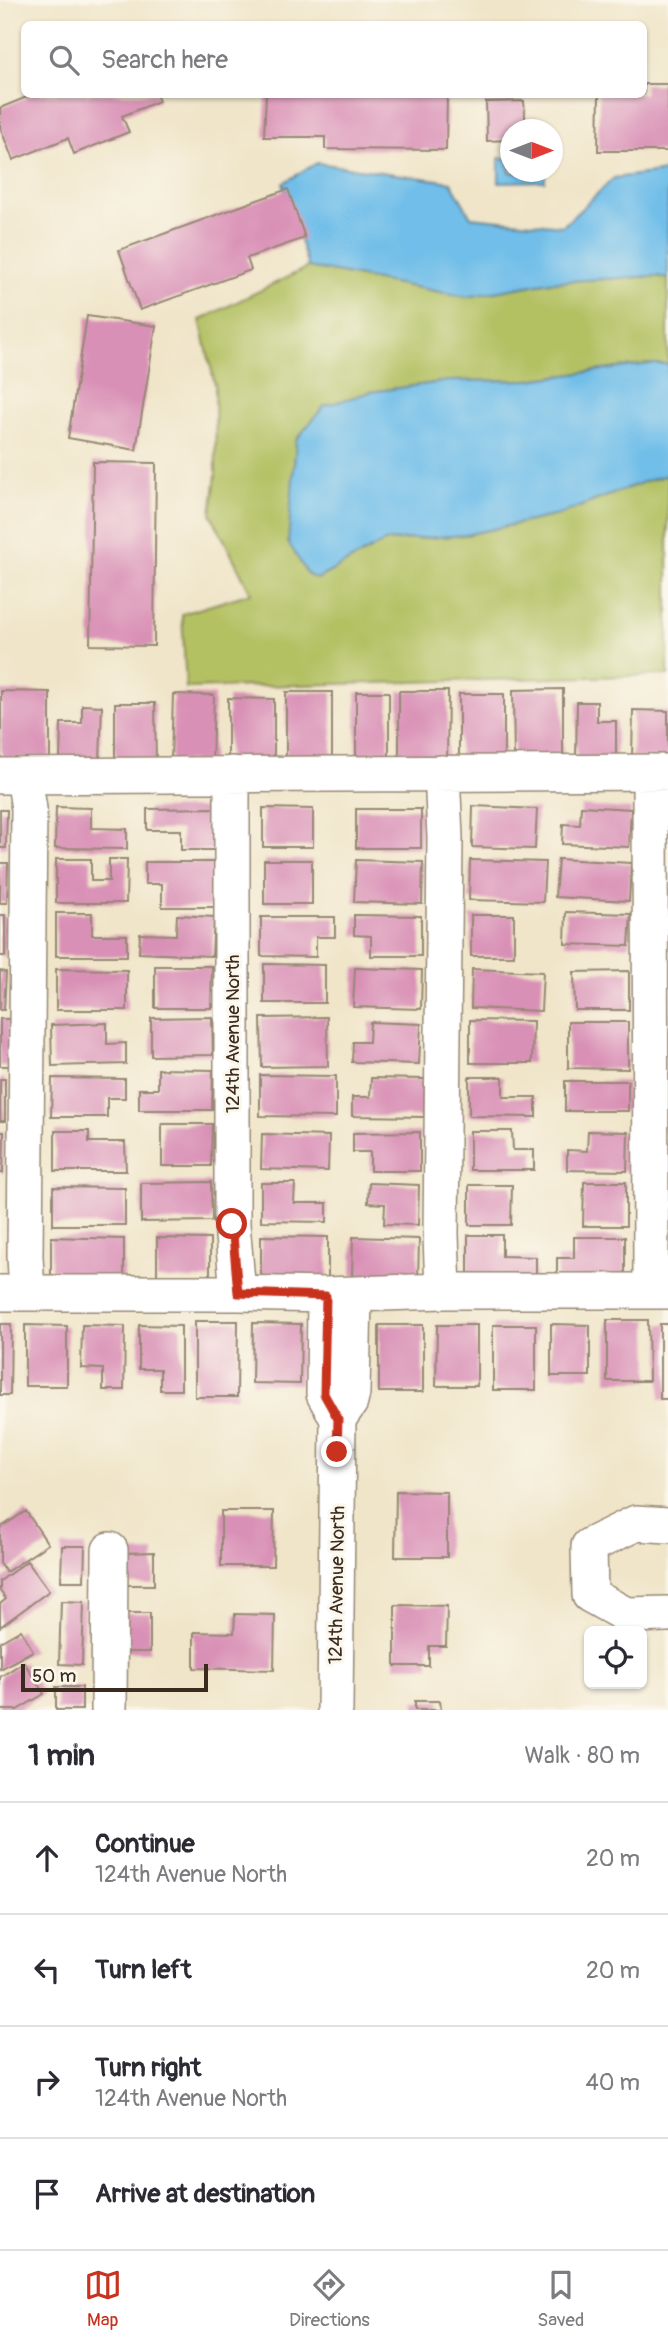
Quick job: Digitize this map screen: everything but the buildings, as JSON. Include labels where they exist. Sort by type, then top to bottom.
[{"type":"street","points":[[659,772],[659,1291],[340,1295],[14,1293],[25,1256],[29,809],[12,776],[659,772]]},
{"type":"street","points":[[442,773],[445,836],[441,1221],[443,1292]]},
{"type":"street","name":"124th Avenue North","points":[[232,774],[232,1224],[238,1293]]},
{"type":"street","name":"124th Avenue North","points":[[334,1710],[338,1419],[324,1394],[340,1295]]},
{"type":"street","points":[[668,1525],[636,1523],[590,1546],[590,1595],[626,1615],[668,1614]]},
{"type":"street","points":[[108,1710],[110,1550]]},
{"type":"green space","points":[[308,267],[467,297],[550,282],[658,276],[668,279],[668,364],[649,364],[528,380],[449,381],[370,392],[317,579],[386,541],[465,535],[558,515],[668,475],[668,675],[186,688],[182,614],[251,593],[211,514],[216,475],[215,385],[200,320]]},
{"type":"water","points":[[317,163],[451,182],[471,217],[563,226],[614,178],[668,171],[668,279],[657,276],[550,282],[467,297],[308,267],[283,183]]},
{"type":"water","points":[[649,364],[668,364],[668,475],[558,515],[465,535],[386,541],[317,579],[308,575],[288,542],[296,440],[324,406],[370,392],[449,381],[528,380]]},
{"type":"route","points":[[232,1224],[238,1293],[326,1296],[324,1394],[338,1419],[337,1452]]}]
